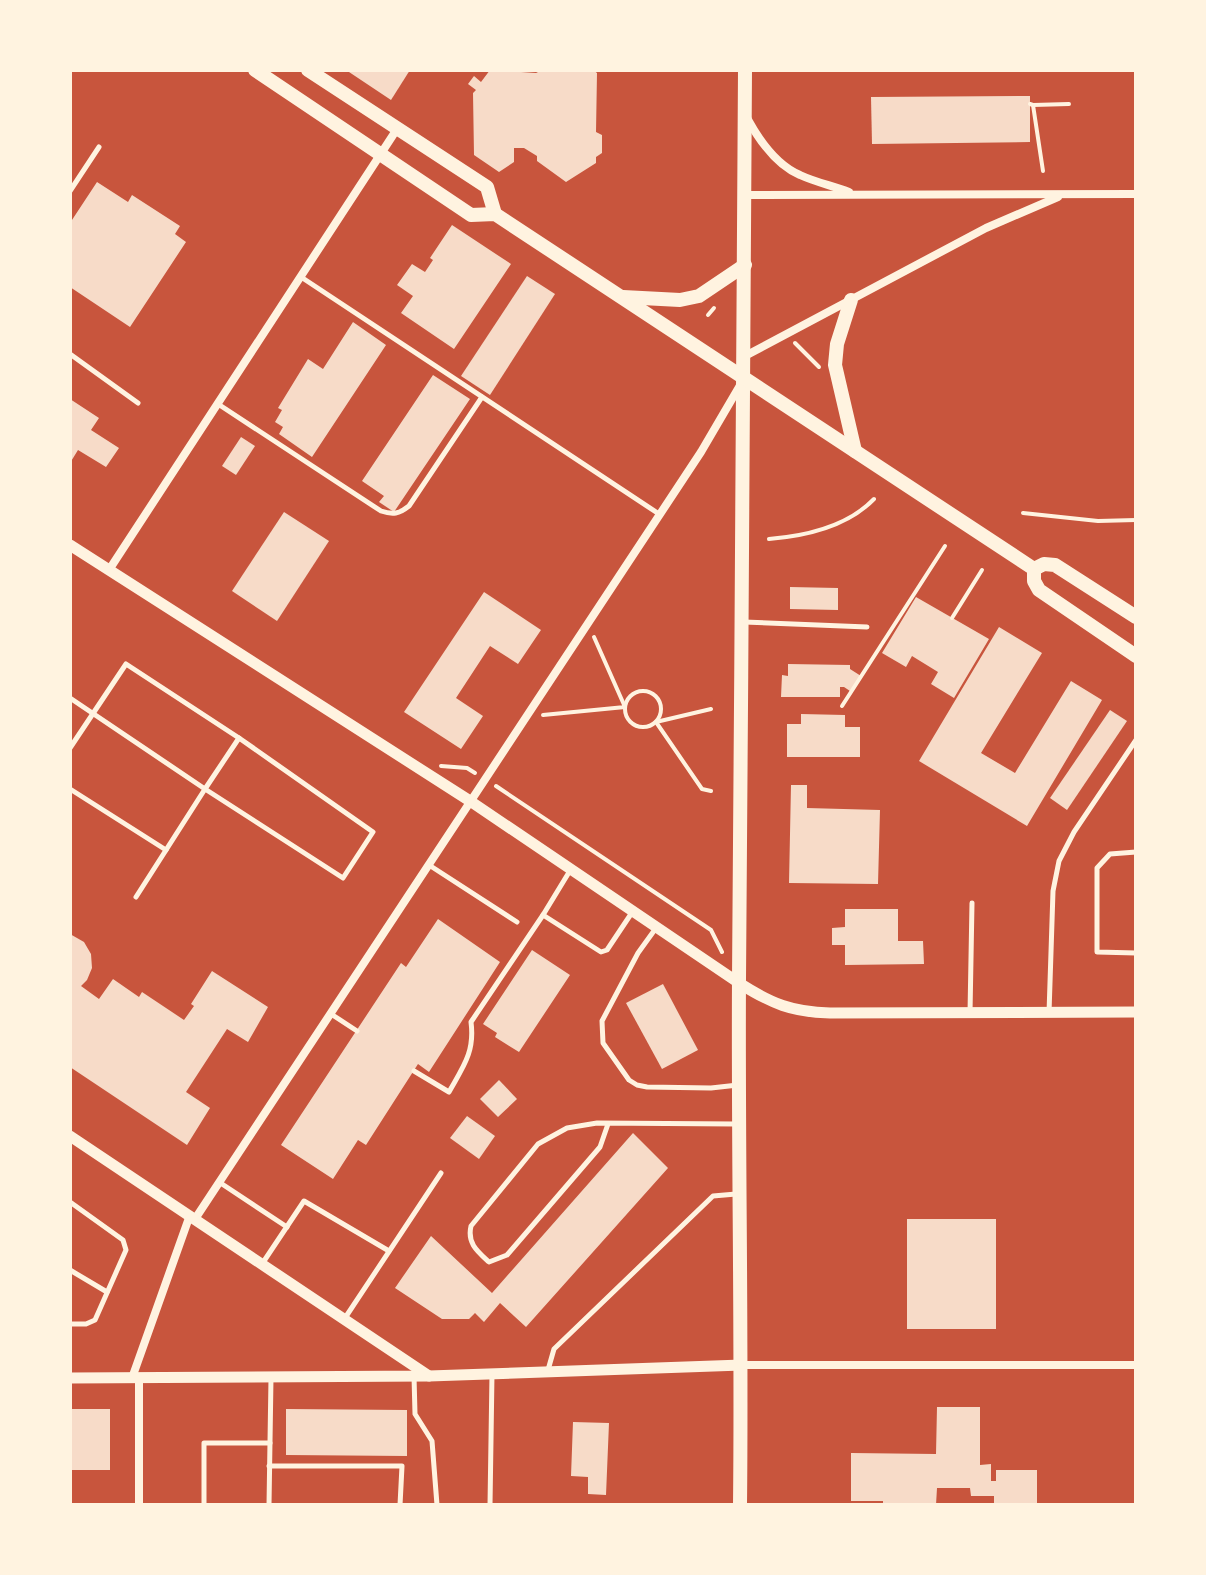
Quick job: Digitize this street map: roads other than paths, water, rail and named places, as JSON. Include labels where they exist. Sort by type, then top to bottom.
[{"type":"main road","points":[[255,70],[471,215],[495,214],[1034,569]]},
{"type":"main road","points":[[308,70],[487,187],[495,214]]},
{"type":"main road","points":[[740,1505],[739,983],[745,70]]},
{"type":"main road","points":[[623,297],[680,300],[699,296],[745,265]]},
{"type":"main road","points":[[851,300],[840,333],[835,365],[855,451]]},
{"type":"main road","points":[[1034,569],[1044,564],[1055,565],[1136,617]]},
{"type":"main road","points":[[1034,569],[1034,581],[1039,590],[1136,656]]},
{"type":"street","points":[[745,113],[761,141],[785,166],[798,175],[857,195]]},
{"type":"street","points":[[109,570],[397,129]]},
{"type":"street","points":[[745,195],[1136,194]]},
{"type":"street","points":[[745,356],[986,228],[1062,195]]},
{"type":"street","points":[[139,1505],[136,1378],[192,1217],[219,1182],[701,452],[744,378]]},
{"type":"street","points":[[70,545],[470,801],[739,983],[781,1006],[809,1012],[1136,1012]]},
{"type":"street","points":[[70,1136],[429,1376]]},
{"type":"street","points":[[70,1378],[429,1376],[742,1365],[1136,1365]]},
{"type":"lane","points":[[70,191],[99,147]]},
{"type":"lane","points":[[301,277],[659,514]]},
{"type":"lane","points":[[70,354],[138,403]]},
{"type":"lane","points":[[218,404],[391,515],[401,513],[409,506],[482,397]]},
{"type":"lane","points":[[743,622],[867,627]]},
{"type":"lane","points":[[70,698],[93,714],[205,789],[343,878],[373,832],[126,664],[93,714],[70,748]]},
{"type":"lane","points":[[136,897],[239,738]]},
{"type":"lane","points":[[1049,1014],[1053,891],[1059,861],[1074,832],[1136,740]]},
{"type":"lane","points":[[70,789],[166,850]]},
{"type":"lane","points":[[1136,852],[1110,854],[1097,868],[1097,952],[1136,953]]},
{"type":"lane","points":[[428,865],[517,922]]},
{"type":"lane","points":[[414,1071],[449,1092],[470,1056],[473,1038],[471,1022],[571,869]]},
{"type":"lane","points":[[970,1014],[972,903]]},
{"type":"lane","points":[[543,915],[601,952],[607,950],[633,911]]},
{"type":"lane","points":[[656,927],[638,953],[602,1021],[603,1043],[629,1080],[637,1085],[711,1088],[740,1085]]},
{"type":"lane","points":[[330,1013],[357,1031]]},
{"type":"lane","points":[[608,1124],[600,1147],[507,1255],[489,1262],[475,1250],[468,1237],[471,1226],[538,1144],[567,1128],[597,1123],[740,1124]]},
{"type":"lane","points":[[344,1319],[441,1173]]},
{"type":"lane","points":[[219,1182],[287,1227]]},
{"type":"lane","points":[[548,1371],[554,1349],[713,1196],[741,1193]]},
{"type":"lane","points":[[262,1264],[304,1201],[389,1251]]},
{"type":"lane","points":[[70,1202],[123,1240],[126,1250],[95,1320],[86,1324],[70,1324]]},
{"type":"lane","points":[[70,1270],[107,1292]]},
{"type":"lane","points":[[490,1505],[492,1373]]},
{"type":"lane","points":[[414,1376],[415,1414],[432,1441],[437,1505]]},
{"type":"lane","points":[[269,1505],[271,1377]]},
{"type":"lane","points":[[204,1505],[204,1443],[270,1443]]},
{"type":"lane","points":[[269,1466],[402,1466],[400,1505]]}]
